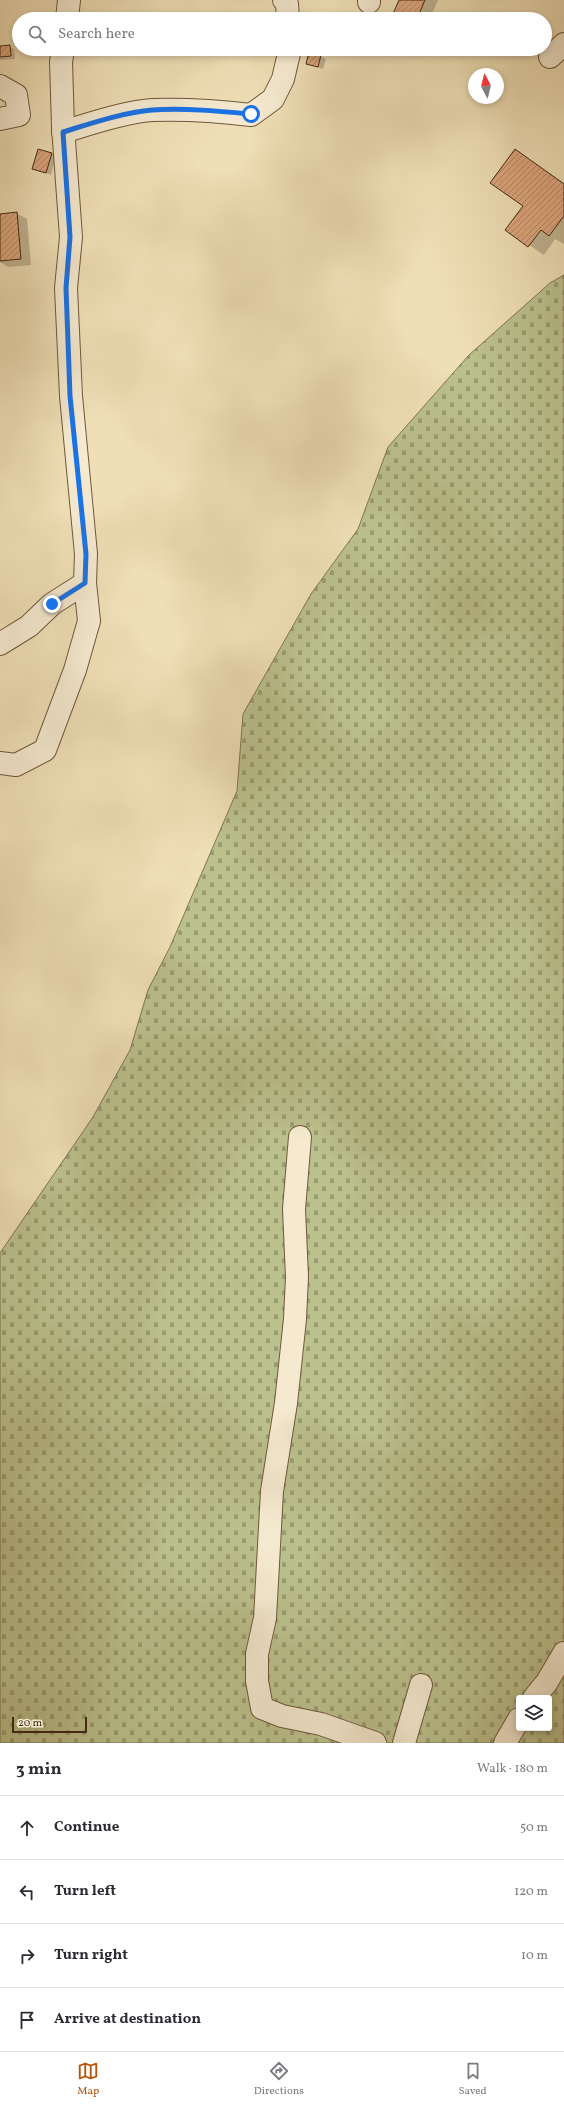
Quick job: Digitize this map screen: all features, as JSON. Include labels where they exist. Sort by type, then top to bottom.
[{"type":"lane","points":[[68,12],[69,0]]},
{"type":"lane","points":[[284,0],[287,4],[288,12]]},
{"type":"lane","points":[[0,763],[16,765],[45,750],[75,670],[89,621],[85,583],[86,554],[70,396],[66,288],[70,237],[63,132],[62,56]]},
{"type":"lane","points":[[63,132],[93,123],[151,110],[213,111],[251,114],[274,99],[283,79],[288,56]]},
{"type":"lane","points":[[0,86],[16,95],[19,114],[0,119]]},
{"type":"lane","points":[[0,644],[29,626],[52,604],[85,583]]},
{"type":"lane","points":[[300,1137],[294,1208],[296,1277],[295,1319],[286,1403],[272,1491],[268,1581],[265,1618],[257,1654],[257,1681],[262,1708],[282,1716],[321,1724],[375,1743]]},
{"type":"lane","points":[[537,1695],[548,1682],[564,1654]]},
{"type":"lane","points":[[404,1743],[421,1685]]},
{"type":"lane","points":[[505,1743],[516,1724]]},
{"type":"green space","points":[[564,275],[564,1743],[0,1743],[0,1253],[93,1117],[130,1050],[148,990],[170,947],[237,791],[243,714],[311,594],[358,529],[388,447],[469,355],[550,283]]},
{"type":"building","points":[[399,0],[425,0],[420,12],[394,12]]},
{"type":"building","points":[[10,45],[11,56],[0,57],[0,46]]},
{"type":"building","points":[[308,56],[321,56],[318,67],[306,64]]},
{"type":"building","points":[[38,149],[52,153],[46,173],[32,169]]},
{"type":"building","points":[[515,149],[564,184],[564,216],[549,236],[541,230],[528,247],[505,230],[523,206],[490,183]]},
{"type":"building","points":[[17,212],[21,259],[0,261],[0,214]]},
{"type":"route","points":[[52,604],[85,583],[86,554],[70,396],[66,288],[70,237],[63,132],[93,123],[151,110],[213,111],[251,114]]}]
